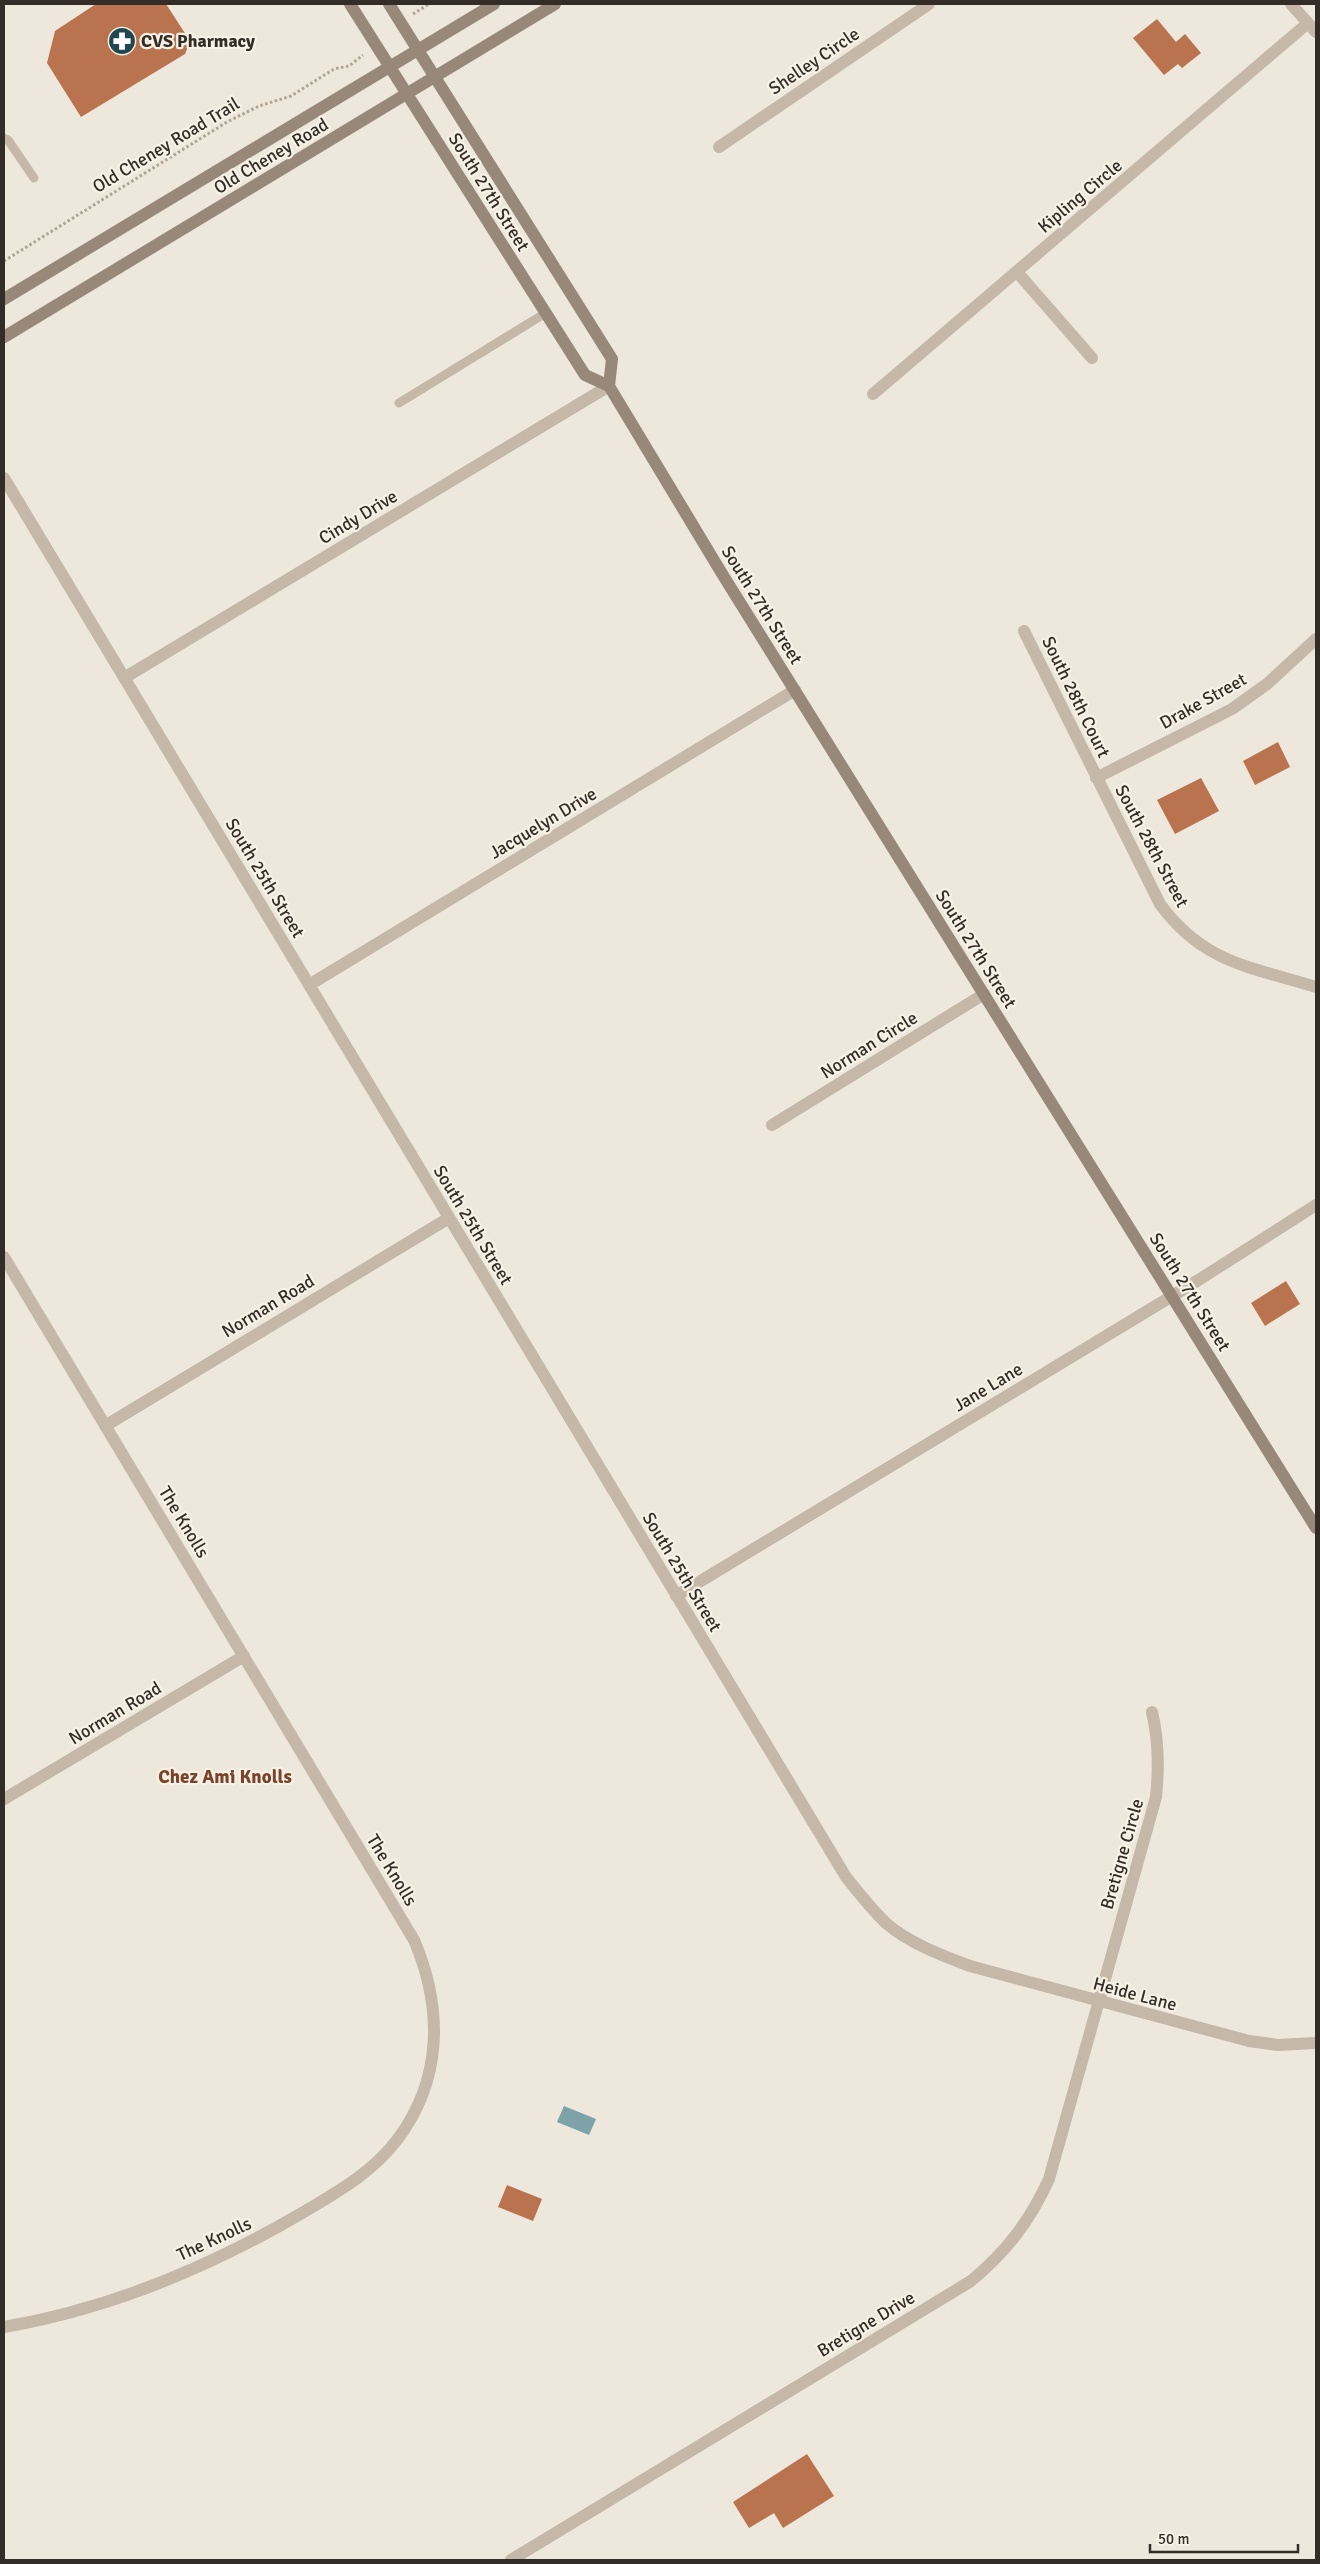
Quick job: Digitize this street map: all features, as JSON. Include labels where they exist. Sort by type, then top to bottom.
[{"type":"main road","name":"South 27th Street","points":[[350,4],[584,375],[609,386],[682,509],[1316,1528]]},
{"type":"main road","name":"South 27th Street","points":[[389,4],[612,359],[609,386]]},
{"type":"main road","name":"Old Cheney Road","points":[[4,299],[391,68],[494,4]]},
{"type":"main road","name":"Old Cheney Road","points":[[4,337],[555,4]]},
{"type":"street","name":"Shelley Circle","points":[[719,147],[929,4]]},
{"type":"street","points":[[1291,4],[1312,28]]},
{"type":"street","name":"Kipling Circle","points":[[873,394],[1312,28]]},
{"type":"street","points":[[1017,272],[1092,358]]},
{"type":"street","name":"Cindy Drive","points":[[124,678],[609,386]]},
{"type":"street","name":"South 25th Street","points":[[4,478],[846,1877],[888,1925],[948,1958]]},
{"type":"street","name":"South 28th Court","points":[[1024,631],[1096,778]]},
{"type":"street","name":"Drake Street","points":[[1096,778],[1232,709],[1268,684],[1316,639]]},
{"type":"street","name":"Jacquelyn Drive","points":[[309,985],[795,690]]},
{"type":"street","name":"South 28th Street","points":[[1096,778],[1160,904],[1175,924],[1192,940],[1212,953],[1316,987]]},
{"type":"street","name":"Norman Circle","points":[[772,1125],[984,994]]},
{"type":"street","name":"Jane Lane","points":[[676,1596],[1172,1296],[1316,1205]]},
{"type":"street","name":"Norman Road","points":[[105,1426],[448,1218]]},
{"type":"street","name":"The Knolls","points":[[4,1257],[414,1940],[426,1968],[433,1999],[435,2030],[432,2062],[426,2086],[413,2114],[398,2139],[372,2167],[344,2188],[266,2234],[210,2262],[146,2288],[86,2308],[4,2327]]},
{"type":"street","name":"Norman Road","points":[[4,1799],[244,1656]]},
{"type":"street","name":"Bretigne Circle","points":[[1098,2002],[1156,1798],[1159,1769],[1157,1733],[1152,1712]]},
{"type":"street","name":"Heide Lane","points":[[948,1958],[1098,2002],[1249,2041],[1278,2045],[1316,2043]]},
{"type":"street","name":"Bretigne Drive","points":[[511,2560],[971,2281],[995,2261],[1019,2234],[1036,2208],[1049,2179],[1098,2002]]},
{"type":"lane","points":[[4,138],[8,140],[34,178]]},
{"type":"lane","points":[[399,403],[544,314]]},
{"type":"path","points":[[417,11],[429,4]]},
{"type":"path","name":"Old Cheney Road Trail","points":[[4,262],[227,122],[259,106],[291,96],[334,69],[349,66]]},
{"type":"water","points":[[564,2106],[596,2119],[589,2135],[557,2122]]},
{"type":"building","points":[[96,4],[166,4],[190,41],[185,54],[81,117],[47,63],[55,31]]},
{"type":"building","points":[[1157,19],[1176,42],[1185,34],[1201,53],[1182,68],[1178,64],[1164,75],[1133,38]]},
{"type":"building","points":[[1278,742],[1290,767],[1255,785],[1243,761]]},
{"type":"building","points":[[1201,778],[1219,811],[1175,834],[1157,800]]},
{"type":"building","points":[[1286,1281],[1300,1304],[1265,1326],[1251,1303]]},
{"type":"building","points":[[507,2185],[542,2199],[533,2221],[498,2207]]},
{"type":"building","points":[[807,2454],[834,2496],[783,2528],[774,2513],[749,2528],[733,2502]]},
{"type":"place","name":"CVS Pharmacy","points":[[122,41]]},
{"type":"district","name":"Chez Ami Knolls","points":[[225,1777]]}]
